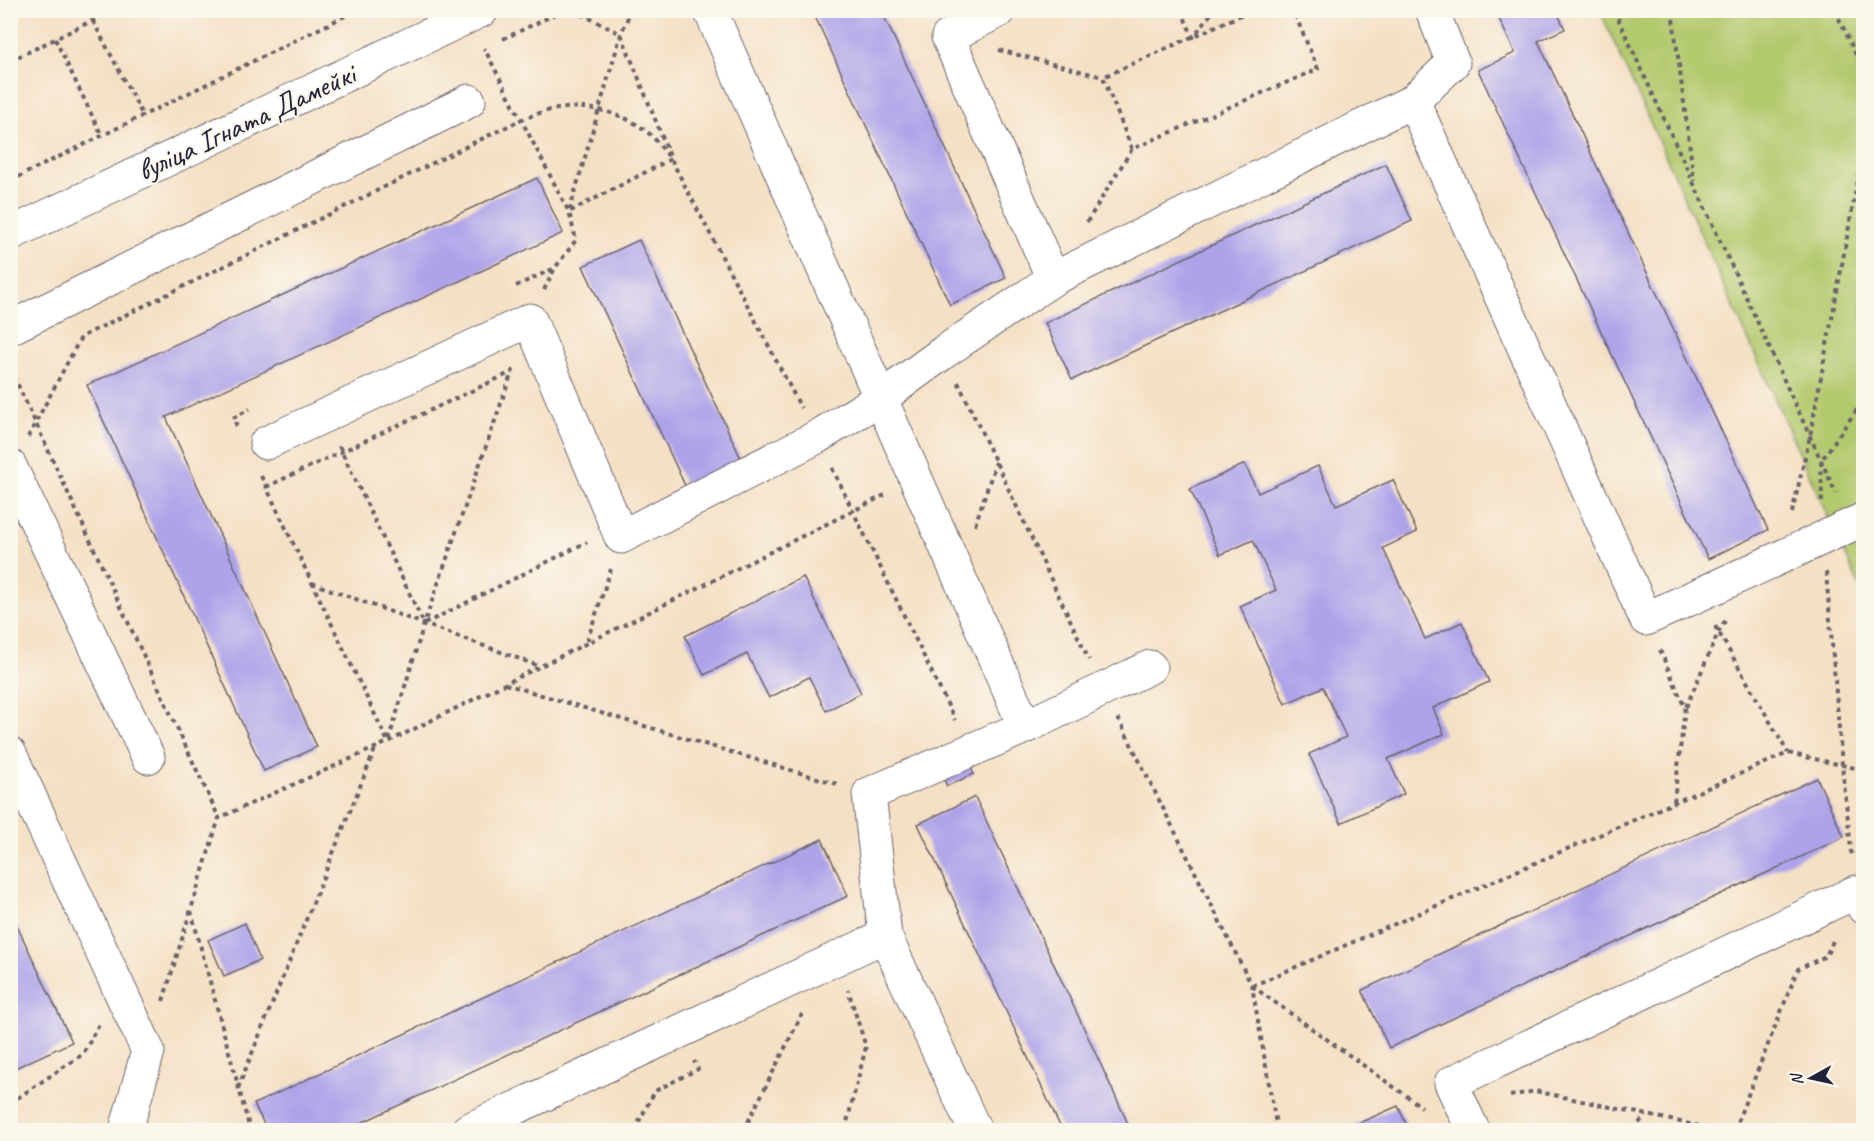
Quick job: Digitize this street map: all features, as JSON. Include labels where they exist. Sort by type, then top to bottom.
[{"type":"street","name":"вуліца Ігната Дамейкі","points":[[10,234],[482,10]]},
{"type":"street","points":[[710,10],[1025,727]]},
{"type":"street","points":[[1000,10],[948,36],[1053,279]]},
{"type":"street","points":[[261,455],[325,416],[530,320],[619,532],[817,437],[880,398],[1053,279],[1413,101],[1453,63],[1432,10]]},
{"type":"street","points":[[10,328],[469,101]]},
{"type":"street","points":[[1413,101],[1646,619],[1846,526]]},
{"type":"street","points":[[11,467],[148,756]]},
{"type":"street","points":[[975,1131],[885,936],[869,794],[1025,727],[1150,667]]},
{"type":"street","points":[[10,754],[148,1051],[126,1131]]},
{"type":"street","points":[[1467,1118],[1451,1083],[1860,900]]},
{"type":"street","points":[[468,1131],[885,936]]},
{"type":"path","points":[[10,61],[114,10]]},
{"type":"path","points":[[10,181],[357,10]]},
{"type":"path","points":[[573,10],[621,34],[671,159],[817,437],[970,750]]},
{"type":"path","points":[[569,212],[621,34],[631,10]]},
{"type":"path","points":[[1181,10],[1193,37]]},
{"type":"path","points":[[1193,37],[1214,10]]},
{"type":"path","points":[[948,36],[1103,77],[1252,10]]},
{"type":"path","points":[[1083,229],[1132,149],[1318,69],[1293,10]]},
{"type":"path","points":[[1614,10],[1810,436],[1846,526],[1842,765],[1860,900]]},
{"type":"path","points":[[1672,10],[1695,185]]},
{"type":"path","points":[[1835,10],[1863,72]]},
{"type":"path","points":[[93,20],[143,116]]},
{"type":"path","points":[[55,39],[102,136]]},
{"type":"path","points":[[387,742],[424,624],[530,320],[555,268],[576,240],[569,212],[484,48]]},
{"type":"path","points":[[1103,77],[1132,149]]},
{"type":"path","points":[[11,467],[81,337],[520,120],[546,111],[573,107],[600,110],[627,120],[652,137],[671,159]]},
{"type":"path","points":[[1782,556],[1810,436],[1863,146]]},
{"type":"path","points":[[569,212],[671,159]]},
{"type":"path","points":[[512,288],[555,268]]},
{"type":"path","points":[[10,368],[219,818],[148,1051]]},
{"type":"path","points":[[266,487],[512,372]]},
{"type":"path","points":[[1821,461],[1863,399]]},
{"type":"path","points":[[237,428],[233,418],[254,408]]},
{"type":"path","points":[[325,416],[424,624]]},
{"type":"path","points":[[261,455],[266,487],[387,742]]},
{"type":"path","points":[[1821,461],[1846,526]]},
{"type":"path","points":[[959,575],[996,462]]},
{"type":"path","points":[[219,818],[387,742],[852,510],[917,480]]},
{"type":"path","points":[[424,624],[619,532]]},
{"type":"path","points":[[587,642],[619,532]]},
{"type":"path","points":[[312,583],[539,666]]},
{"type":"path","points":[[1698,595],[1788,753]]},
{"type":"path","points":[[1674,802],[1685,708],[1719,631],[1731,612]]},
{"type":"path","points":[[1646,619],[1685,708]]},
{"type":"path","points":[[505,684],[869,794]]},
{"type":"path","points":[[238,1088],[376,747]]},
{"type":"path","points":[[1252,986],[1788,753],[1863,770]]},
{"type":"path","points":[[191,911],[250,1131]]},
{"type":"path","points":[[1734,1131],[1798,969],[1826,956]]},
{"type":"path","points":[[744,1131],[833,960]]},
{"type":"path","points":[[833,960],[866,1047],[845,1131]]},
{"type":"path","points":[[1252,986],[1441,1120],[1467,1118],[1534,1091],[1718,1131]]},
{"type":"path","points":[[1252,986],[1277,1131]]},
{"type":"path","points":[[10,1102],[84,1054],[119,987]]},
{"type":"path","points":[[638,1131],[636,1127],[655,1091],[698,1069],[681,1031]]},
{"type":"path","points":[[1633,1131],[1646,1115]]},
{"type":"green space","points":[[1600,11],[1863,11],[1863,594]]},
{"type":"building","points":[[812,10],[881,10],[1006,278],[950,305]]},
{"type":"building","points":[[1495,10],[1556,10],[1565,29],[1538,41],[1768,530],[1708,559],[1478,70],[1515,53]]},
{"type":"building","points":[[1386,164],[1412,221],[1072,380],[1045,323]]},
{"type":"building","points":[[537,178],[563,233],[166,417],[317,747],[264,771],[87,385]]},
{"type":"building","points":[[639,240],[745,467],[689,494],[583,266]]},
{"type":"building","points":[[1245,464],[1258,493],[1318,466],[1336,505],[1393,480],[1417,532],[1383,548],[1425,639],[1462,622],[1489,682],[1433,708],[1444,734],[1388,759],[1404,794],[1341,823],[1309,754],[1346,737],[1323,687],[1285,704],[1240,606],[1276,590],[1253,540],[1220,555],[1190,489]]},
{"type":"building","points":[[803,577],[861,693],[826,711],[809,677],[769,698],[747,654],[704,675],[685,636]]},
{"type":"building","points":[[967,759],[974,774],[947,786],[940,771]]},
{"type":"building","points":[[1817,778],[1844,837],[1389,1048],[1362,990]]},
{"type":"building","points":[[975,797],[1131,1130],[1062,1130],[918,824]]},
{"type":"building","points":[[822,839],[848,896],[346,1130],[267,1130],[254,1104]]},
{"type":"building","points":[[10,911],[72,1042],[11,1070],[10,1068]]},
{"type":"building","points":[[245,923],[260,960],[224,976],[208,940]]},
{"type":"building","points":[[1398,1106],[1409,1130],[1343,1130]]}]
